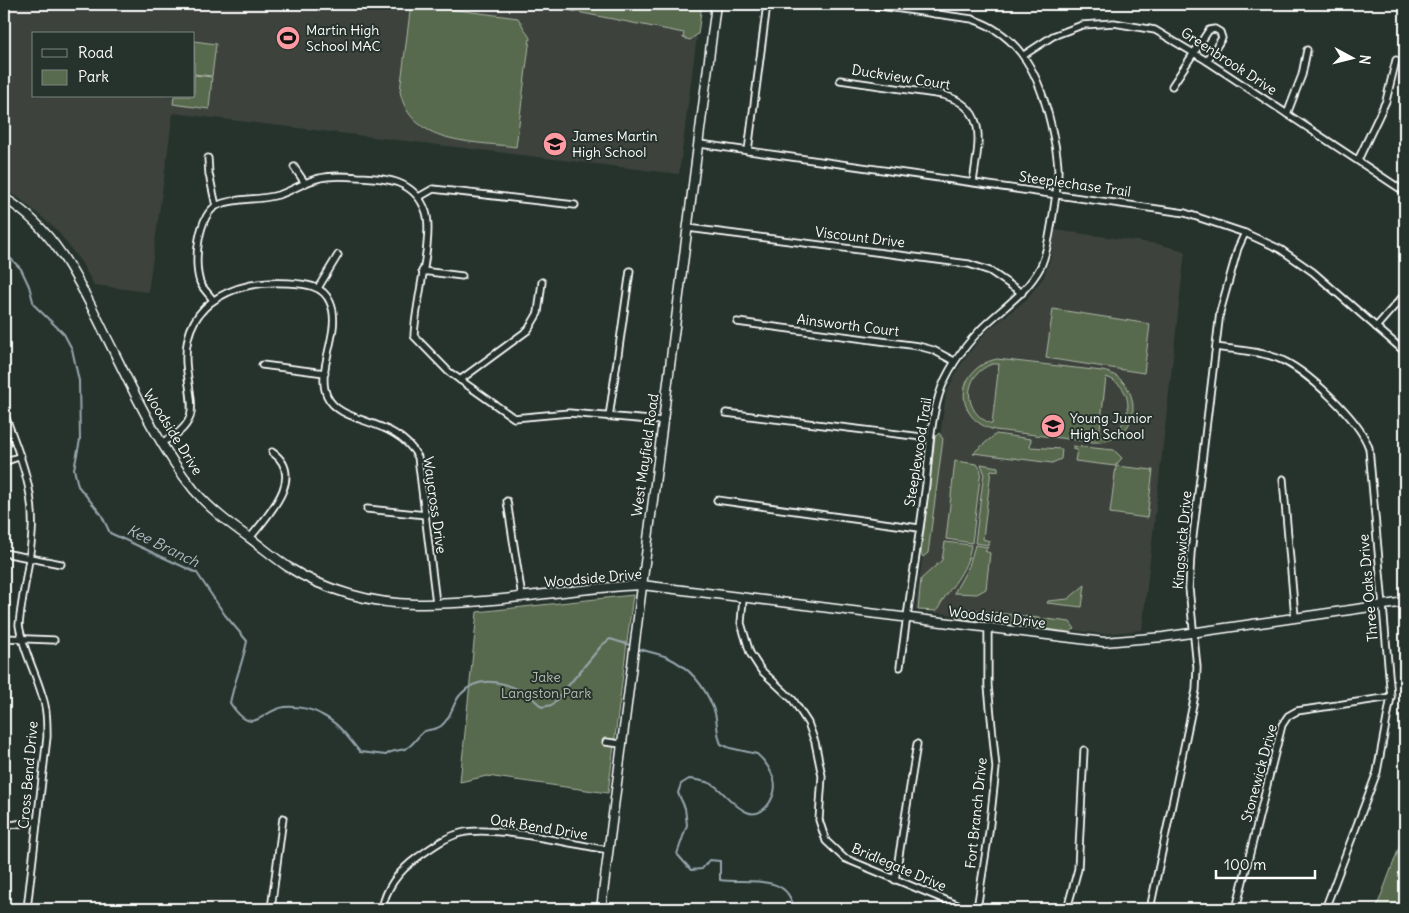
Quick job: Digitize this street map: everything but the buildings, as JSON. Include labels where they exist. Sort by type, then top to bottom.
[{"type":"street","name":"West Mayfield Road","points":[[601,909],[662,420],[700,144],[716,4]]},
{"type":"street","points":[[748,151],[767,4]]},
{"type":"street","name":"Steeplewood Trail","points":[[866,4],[984,23],[1003,34],[1024,55],[1040,83],[1057,158],[1056,194],[1046,252],[1040,266],[1022,293],[982,328],[954,361],[940,392],[930,438],[900,668]]},
{"type":"street","points":[[935,4],[935,14]]},
{"type":"street","name":"Greenbrook Drive","points":[[1024,55],[1068,29],[1095,23],[1114,23],[1155,30],[1207,61],[1405,192]]},
{"type":"street","points":[[1172,86],[1208,30],[1215,28],[1220,32],[1222,38],[1207,61]]},
{"type":"street","points":[[1287,114],[1302,76],[1307,50]]},
{"type":"street","points":[[1358,160],[1386,101],[1396,60]]},
{"type":"street","name":"Duckview Court","points":[[840,80],[943,95],[961,102],[972,113],[978,131],[973,182]]},
{"type":"street","name":"Steeplechase Trail","points":[[700,144],[1164,209],[1245,233],[1280,249],[1313,272],[1405,352]]},
{"type":"street","points":[[208,158],[208,174],[216,206]]},
{"type":"street","points":[[294,167],[305,184]]},
{"type":"street","points":[[213,300],[201,284],[198,261],[201,228],[208,212],[216,206],[226,202],[278,195],[322,177],[374,177],[392,180],[413,190],[419,197],[428,224],[414,336],[460,380],[514,418],[569,413],[662,420]]},
{"type":"street","points":[[419,197],[433,188],[575,206]]},
{"type":"street","name":"Woodside Drive","points":[[4,198],[19,207],[45,231],[72,269],[137,399],[175,463],[208,505],[224,520],[289,567],[345,592],[400,604],[522,598],[608,586],[642,585],[743,599],[1104,642],[1194,633],[1405,602]]},
{"type":"street","name":"Viscount Drive","points":[[688,228],[969,264],[990,271],[1022,293]]},
{"type":"street","name":"Kingswick Drive","points":[[1150,909],[1196,690],[1197,667],[1189,588],[1191,552],[1216,347],[1225,291],[1245,233]]},
{"type":"street","points":[[162,442],[177,434],[190,416],[186,348],[197,318],[213,300],[241,287],[260,282],[297,283],[318,288],[338,255]]},
{"type":"street","points":[[422,271],[462,276]]},
{"type":"street","points":[[609,417],[630,271]]},
{"type":"street","points":[[460,380],[528,330],[538,313],[542,282]]},
{"type":"street","name":"Waycross Drive","points":[[318,288],[326,294],[333,310],[325,373],[327,396],[339,411],[389,429],[412,445],[418,457],[436,603]]},
{"type":"street","points":[[1376,327],[1405,294]]},
{"type":"street","name":"Ainsworth Court","points":[[737,322],[918,346],[933,350],[954,361]]},
{"type":"street","name":"Three Oaks Drive","points":[[1216,347],[1265,354],[1288,363],[1303,374],[1360,428],[1369,448],[1391,697],[1377,772],[1325,909]]},
{"type":"street","points":[[262,365],[325,373]]},
{"type":"street","name":"Cross Bend Drive","points":[[4,413],[21,456],[29,488],[32,530],[19,625],[22,639],[43,695],[47,717],[47,737],[27,909]]},
{"type":"street","points":[[726,413],[930,438]]},
{"type":"street","points":[[250,538],[279,499],[285,485],[285,466],[283,461],[272,452]]},
{"type":"street","points":[[4,462],[21,456]]},
{"type":"street","points":[[1282,479],[1295,617]]},
{"type":"street","points":[[717,500],[919,528]]},
{"type":"street","points":[[507,501],[522,598]]},
{"type":"street","points":[[367,509],[426,515]]},
{"type":"street","points":[[4,553],[61,564]]},
{"type":"street","name":"Bridlegate Drive","points":[[743,599],[741,622],[750,653],[761,670],[793,700],[808,723],[815,742],[822,776],[819,820],[826,842],[844,858],[967,909]]},
{"type":"street","name":"Fort Branch Drive","points":[[976,909],[990,832],[996,768],[988,686],[988,629]]},
{"type":"street","points":[[4,638],[54,640]]},
{"type":"street","name":"Stonewick Drive","points":[[1236,909],[1282,725],[1288,716],[1297,711],[1391,697]]},
{"type":"street","points":[[606,742],[621,744]]},
{"type":"street","points":[[895,880],[917,744]]},
{"type":"street","points":[[1067,909],[1078,869],[1084,750]]},
{"type":"street","points":[[271,909],[283,818]]},
{"type":"street","points":[[4,826],[37,821]]},
{"type":"street","name":"Oak Bend Drive","points":[[382,909],[385,895],[407,866],[443,840],[462,833],[489,831],[608,850]]},
{"type":"street","points":[[382,909],[392,909]]},
{"type":"shaded area","name":"James Martin High School","points":[[4,4],[701,4],[679,174],[173,113],[148,292],[94,285],[81,262],[56,229],[18,197],[4,190]]},
{"type":"shaded area","name":"Young Junior High School","points":[[1055,230],[1158,244],[1185,251],[1142,630],[1103,634],[915,610],[946,394],[958,369],[972,349],[988,330],[1026,300],[1043,278],[1051,257]]},
{"type":"green space","points":[[411,4],[518,18],[530,38],[516,147],[463,141],[446,137],[430,131],[416,122],[406,109],[400,91]]},
{"type":"green space","points":[[548,4],[702,4],[698,34],[690,40],[683,38],[684,33],[572,11]]},
{"type":"green space","points":[[195,41],[216,44],[212,76],[195,74]]},
{"type":"green space","points":[[195,75],[212,77],[209,109],[173,104],[174,98],[195,98]]},
{"type":"green space","points":[[1053,309],[1150,324],[1144,373],[1046,358]]},
{"type":"green space","points":[[997,359],[1102,371],[1115,375],[1124,383],[1130,393],[1133,405],[1132,416],[1127,427],[1119,436],[1101,442],[995,430],[981,424],[972,416],[966,406],[964,394],[966,383],[973,372],[983,364]],"holes":[[[992,364],[999,364],[992,424],[982,419],[975,412],[970,394],[975,376],[982,369]],[[1106,377],[1117,383],[1124,390],[1128,410],[1125,419],[1119,427],[1110,434],[1099,437]]]},
{"type":"green space","points":[[939,433],[943,439],[928,553],[923,557],[921,553],[935,437]]},
{"type":"green space","points":[[996,434],[1031,439],[1030,447],[1062,449],[1061,459],[1052,463],[973,453]]},
{"type":"green space","points":[[1073,446],[1114,450],[1122,458],[1115,466],[1075,461],[1077,450],[1073,449]]},
{"type":"green space","points":[[955,461],[977,464],[981,470],[972,543],[946,539]]},
{"type":"green space","points":[[981,464],[998,467],[998,471],[991,470],[983,539],[989,541],[989,545],[975,543],[984,472]]},
{"type":"green space","points":[[1116,466],[1153,470],[1147,518],[1110,513]]},
{"type":"green space","points":[[945,542],[971,545],[966,564],[937,611],[918,610],[921,579],[942,560]]},
{"type":"green space","points":[[975,545],[988,547],[985,551],[990,553],[986,589],[977,594],[954,593],[969,566]]},
{"type":"green space","points":[[1085,585],[1082,607],[1047,603],[1048,601],[1068,599]]},
{"type":"green space","name":"Jake Langston Park","points":[[633,595],[608,793],[487,776],[460,782],[477,612]]},
{"type":"green space","points":[[960,608],[1070,622],[1075,629],[1069,632],[957,618],[953,613]]},
{"type":"green space","points":[[1405,832],[1405,909],[1376,909]]},
{"type":"waterway","name":"Kee Branch","points":[[4,259],[10,258],[21,269],[29,286],[34,305],[64,334],[72,349],[79,381],[80,440],[74,469],[78,486],[101,514],[110,533],[197,573],[225,615],[247,641],[230,703],[238,714],[245,719],[257,720],[276,709],[285,707],[309,710],[334,722],[360,752],[386,755],[407,748],[423,732],[437,728],[445,723],[458,698],[470,687],[480,683],[503,684],[524,693],[542,707],[552,705],[602,645],[610,639],[633,646]]},
{"type":"waterway","name":"Kee Branch","points":[[637,648],[676,661],[690,672],[702,686],[710,701],[715,714],[721,744],[757,754],[767,766],[775,783],[773,797],[770,802],[763,810],[756,813],[748,813],[741,809],[710,783],[689,779],[681,784],[678,793],[685,808],[687,825],[677,854],[691,870],[702,869],[709,860],[720,861],[720,880],[764,882],[784,889],[790,897],[793,909]]},
{"type":"place","name":"Martin High School MAC","points":[[288,38]]},
{"type":"place","name":"James Martin High School","points":[[555,144]]},
{"type":"place","name":"Young Junior High School","points":[[1053,426]]}]
